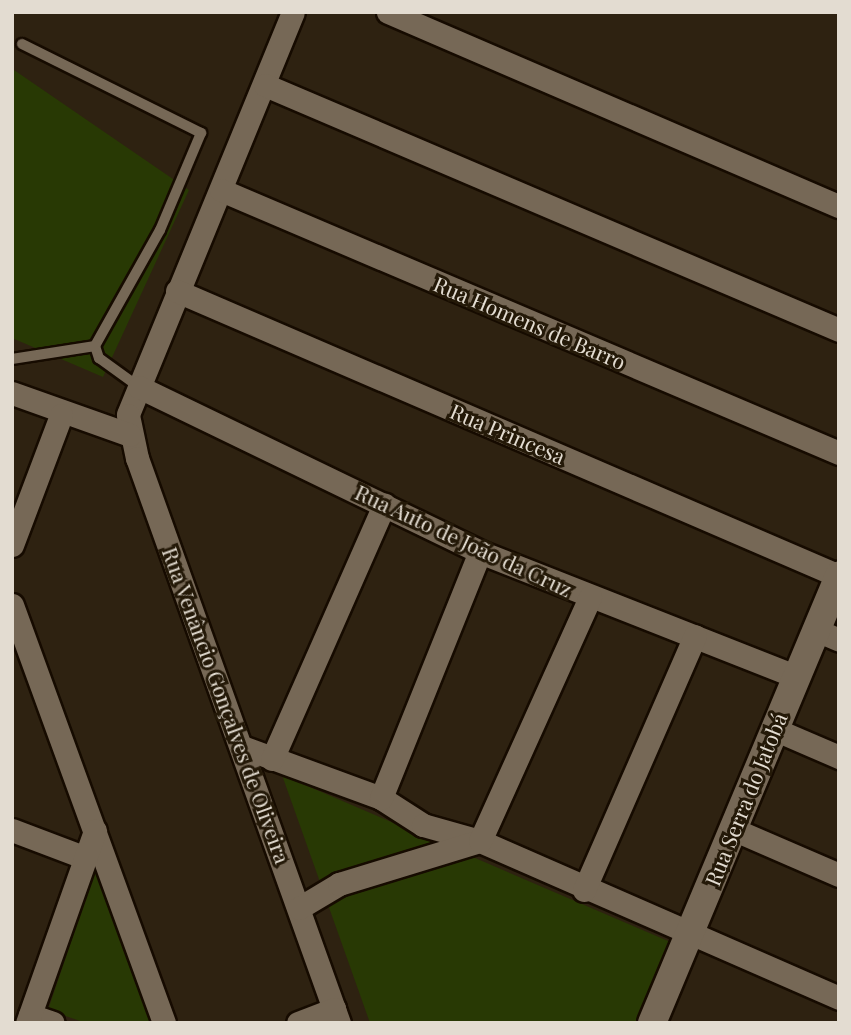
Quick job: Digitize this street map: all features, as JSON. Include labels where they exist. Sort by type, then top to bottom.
[{"type":"street","name":"Rua Venâncio Gonçalves de Oliveira","points":[[293,12],[128,415],[130,435],[245,748],[337,1016]]},
{"type":"street","points":[[388,12],[839,206]]},
{"type":"street","points":[[265,85],[839,330]]},
{"type":"street","name":"Rua Homens de Barro","points":[[221,190],[839,453]]},
{"type":"street","name":"Rua Princesa","points":[[177,291],[839,576]]},
{"type":"street","name":"Rua Auto de João da Cruz","points":[[139,387],[480,552],[795,676]]},
{"type":"street","points":[[12,393],[61,415],[130,435]]},
{"type":"street","points":[[12,545],[61,415]]},
{"type":"street","points":[[272,759],[384,505]]},
{"type":"street","points":[[381,798],[480,552]]},
{"type":"street","name":"Rua Serra do Jatobá","points":[[652,1023],[687,936],[735,830],[795,676],[827,635],[839,576]]},
{"type":"street","points":[[299,908],[338,884],[480,841],[590,597]]},
{"type":"street","points":[[12,606],[164,1023]]},
{"type":"street","points":[[584,890],[695,636]]},
{"type":"street","points":[[774,729],[839,757]]},
{"type":"street","points":[[245,748],[381,798],[423,825],[480,841],[687,936],[839,998]]},
{"type":"street","points":[[12,830],[86,858]]},
{"type":"street","points":[[735,830],[839,876]]},
{"type":"street","points":[[53,1023],[29,1019],[95,831]]},
{"type":"street","points":[[298,1023],[337,1016]]},
{"type":"lane","points":[[22,44],[201,133],[160,230],[95,346],[99,358],[139,387]]},
{"type":"lane","points":[[12,359],[95,346]]},
{"type":"green space","points":[[12,12],[14,70],[189,190],[103,377],[12,338]]},
{"type":"green space","points":[[282,775],[689,950],[656,1023],[370,1023]]},
{"type":"green space","points":[[98,861],[153,1023],[86,1023],[48,1010]]}]
